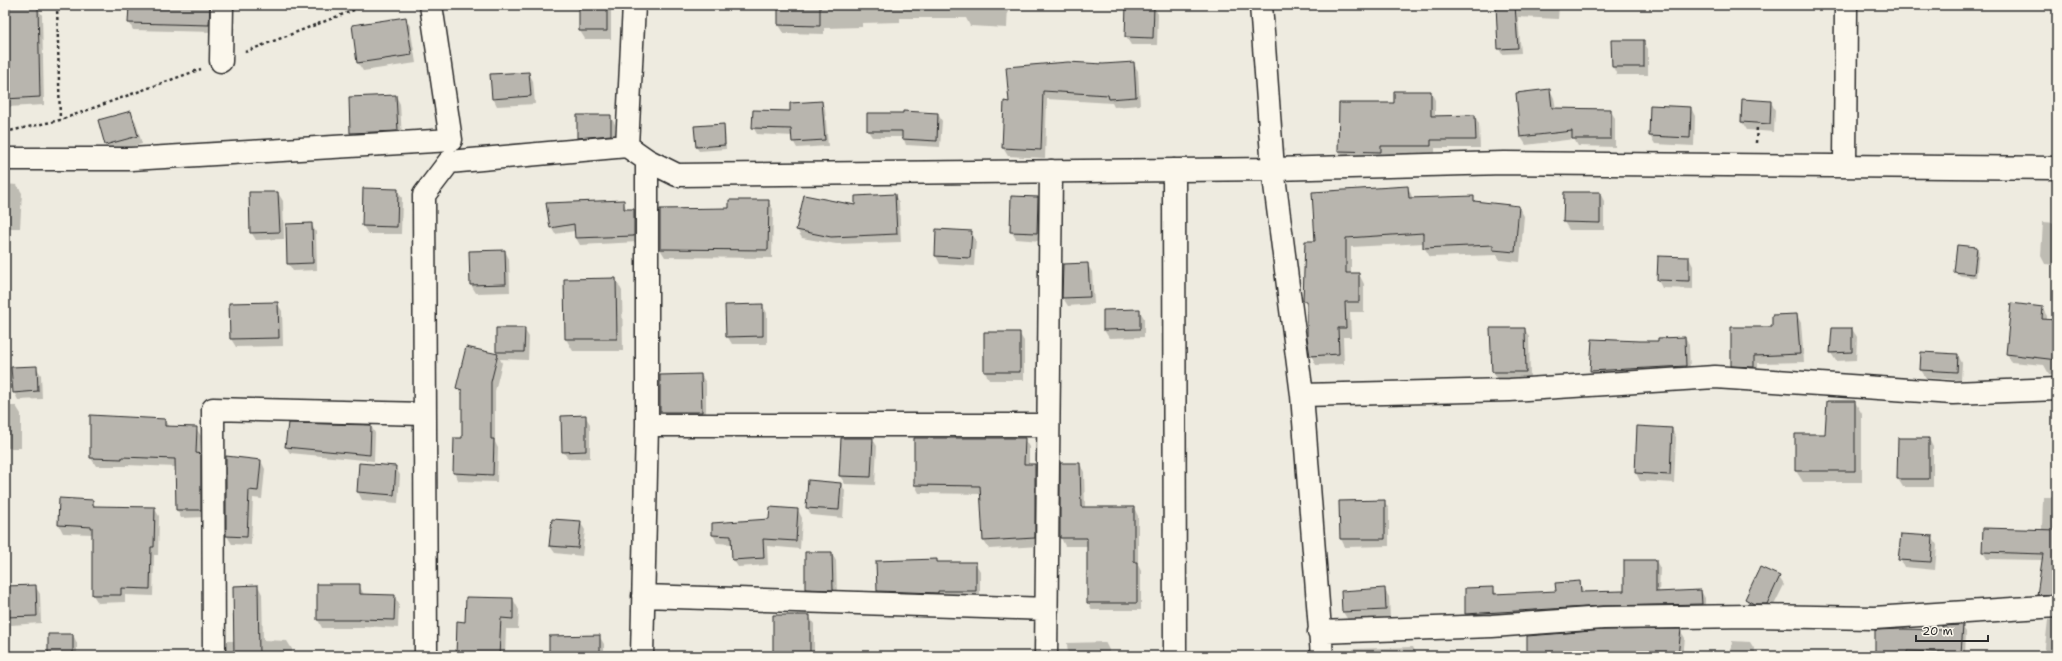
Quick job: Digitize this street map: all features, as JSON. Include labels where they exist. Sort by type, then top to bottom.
[{"type":"street","points":[[221,61],[222,5]]},
{"type":"street","points":[[426,656],[424,195],[449,162],[451,140],[431,5]]},
{"type":"street","points":[[627,146],[634,5]]},
{"type":"street","points":[[1261,5],[1273,169],[1302,396],[1322,656]]},
{"type":"street","points":[[1845,165],[1846,5]]},
{"type":"street","points":[[5,159],[131,159],[451,140]]},
{"type":"street","points":[[449,162],[627,146],[647,160],[677,175],[1273,169],[1504,163],[2057,168]]},
{"type":"street","points":[[642,656],[647,424],[647,160]]},
{"type":"street","points":[[1174,170],[1175,656]]},
{"type":"street","points":[[1046,656],[1052,171]]},
{"type":"street","points":[[1302,396],[1510,390],[1715,377],[1953,393],[2057,389]]},
{"type":"street","points":[[214,656],[213,409],[425,414]]},
{"type":"street","points":[[647,424],[1048,425]]},
{"type":"street","points":[[643,596],[1047,609]]},
{"type":"street","points":[[1319,632],[1492,626],[1603,618],[1751,616],[1874,618],[2057,606]]},
{"type":"path","points":[[57,5],[60,120]]},
{"type":"path","points":[[5,132],[60,120],[221,61],[367,5]]},
{"type":"building","points":[[129,5],[210,5],[209,25],[128,23]]},
{"type":"building","points":[[579,5],[607,5],[607,31],[579,31]]},
{"type":"building","points":[[778,5],[820,5],[820,26],[778,25]]},
{"type":"building","points":[[1126,5],[1154,5],[1153,38],[1125,37]]},
{"type":"building","points":[[1496,5],[1515,5],[1518,48],[1498,49]]},
{"type":"building","points":[[6,6],[38,6],[40,97],[5,99],[5,61],[8,61]]},
{"type":"building","points":[[406,17],[412,55],[357,63],[352,25]]},
{"type":"building","points":[[1611,40],[1644,40],[1644,67],[1612,67]]},
{"type":"building","points":[[1068,62],[1103,64],[1134,62],[1136,97],[1109,99],[1108,95],[1043,91],[1041,150],[1002,148],[1004,101],[1009,102],[1006,67]]},
{"type":"building","points":[[529,72],[531,96],[492,99],[490,74]]},
{"type":"building","points":[[1550,89],[1552,108],[1611,109],[1611,139],[1572,139],[1572,131],[1520,137],[1516,93]]},
{"type":"building","points":[[1394,91],[1431,91],[1431,116],[1475,115],[1476,140],[1431,140],[1431,146],[1381,146],[1381,152],[1338,151],[1339,103],[1394,103]]},
{"type":"building","points":[[396,95],[398,131],[350,133],[349,97]]},
{"type":"building","points":[[1742,99],[1771,101],[1770,124],[1741,122]]},
{"type":"building","points":[[822,101],[825,140],[792,142],[791,129],[752,128],[753,110],[790,111],[790,103]]},
{"type":"building","points":[[1650,105],[1691,107],[1690,138],[1649,136]]},
{"type":"building","points":[[131,111],[138,136],[105,145],[98,120]]},
{"type":"building","points":[[903,111],[938,113],[937,141],[902,139],[902,131],[867,131],[867,113],[903,113]]},
{"type":"building","points":[[577,115],[611,115],[611,135],[577,138]]},
{"type":"building","points":[[724,124],[725,145],[696,147],[694,126]]},
{"type":"building","points":[[1408,186],[1409,198],[1474,196],[1474,201],[1519,206],[1515,252],[1493,250],[1493,245],[1423,248],[1423,233],[1346,238],[1346,273],[1359,273],[1359,302],[1345,302],[1346,328],[1338,328],[1339,354],[1310,356],[1307,337],[1307,301],[1303,301],[1305,241],[1315,241],[1312,192]]},
{"type":"building","points":[[363,188],[398,189],[397,227],[362,226]]},
{"type":"building","points":[[249,192],[278,192],[280,232],[250,233]]},
{"type":"building","points":[[1564,192],[1600,192],[1600,223],[1563,222]]},
{"type":"building","points":[[895,194],[897,234],[831,237],[796,230],[804,195],[855,205],[855,196]]},
{"type":"building","points":[[1011,196],[1038,197],[1037,233],[1010,232]]},
{"type":"building","points":[[624,200],[624,209],[634,209],[634,236],[575,238],[574,224],[550,228],[546,203]]},
{"type":"building","points":[[729,200],[769,200],[768,250],[660,249],[660,209],[729,208]]},
{"type":"building","points":[[312,223],[313,263],[287,264],[286,224]]},
{"type":"building","points":[[936,229],[972,231],[970,258],[935,256]]},
{"type":"building","points":[[1957,245],[1977,247],[1974,274],[1954,272]]},
{"type":"building","points":[[505,250],[506,284],[470,285],[469,251]]},
{"type":"building","points":[[1658,256],[1689,257],[1689,281],[1657,280]]},
{"type":"building","points":[[1088,263],[1090,297],[1062,298],[1063,264]]},
{"type":"building","points":[[616,278],[617,339],[565,339],[564,279]]},
{"type":"building","points":[[278,302],[279,338],[230,339],[229,303]]},
{"type":"building","points":[[2011,303],[2043,307],[2042,319],[2057,320],[2057,360],[2006,354]]},
{"type":"building","points":[[763,304],[763,336],[726,337],[725,305]]},
{"type":"building","points":[[1140,309],[1140,329],[1103,330],[1103,310]]},
{"type":"building","points":[[1797,314],[1800,354],[1754,356],[1754,367],[1731,366],[1731,327],[1772,327],[1772,315]]},
{"type":"building","points":[[496,328],[525,328],[524,352],[496,352]]},
{"type":"building","points":[[1490,328],[1525,328],[1526,372],[1492,372]]},
{"type":"building","points":[[1832,328],[1852,328],[1852,352],[1830,353]]},
{"type":"building","points":[[984,332],[1020,332],[1020,372],[984,372]]},
{"type":"building","points":[[1685,337],[1686,366],[1590,371],[1592,339],[1658,341],[1658,338]]},
{"type":"building","points":[[466,347],[498,354],[491,382],[491,439],[494,439],[493,475],[453,473],[454,438],[462,438],[462,390],[456,388]]},
{"type":"building","points":[[1921,352],[1958,354],[1957,372],[1920,370]]},
{"type":"building","points":[[37,366],[38,391],[13,393],[11,367]]},
{"type":"building","points":[[701,374],[702,412],[660,412],[660,375]]},
{"type":"building","points":[[1827,401],[1855,401],[1855,471],[1795,471],[1795,434],[1825,434]]},
{"type":"building","points":[[90,415],[165,419],[165,426],[197,427],[196,453],[201,454],[201,510],[176,510],[175,459],[122,457],[122,459],[90,458]]},
{"type":"building","points":[[586,415],[586,451],[562,452],[561,416]]},
{"type":"building","points":[[288,423],[371,425],[370,455],[285,447]]},
{"type":"building","points":[[1637,426],[1672,428],[1670,475],[1635,473]]},
{"type":"building","points":[[841,438],[873,438],[871,477],[839,476]]},
{"type":"building","points":[[914,438],[1025,438],[1024,464],[1035,464],[1035,538],[983,541],[980,486],[914,485]]},
{"type":"building","points":[[1898,438],[1929,438],[1929,479],[1897,479]]},
{"type":"building","points":[[226,456],[261,460],[258,491],[249,490],[247,537],[226,536]]},
{"type":"building","points":[[359,463],[396,466],[394,495],[357,492]]},
{"type":"building","points":[[1060,463],[1080,463],[1081,507],[1134,507],[1134,562],[1137,562],[1137,603],[1087,603],[1087,538],[1060,538]]},
{"type":"building","points":[[808,480],[841,483],[839,510],[806,508]]},
{"type":"building","points":[[59,498],[93,500],[93,506],[155,507],[154,547],[151,547],[150,589],[121,588],[121,595],[92,595],[92,527],[58,525]]},
{"type":"building","points":[[1385,500],[1385,539],[1340,539],[1339,501]]},
{"type":"building","points":[[770,507],[798,509],[796,541],[763,539],[764,558],[732,560],[731,536],[712,535],[712,523],[769,519]]},
{"type":"building","points":[[552,519],[581,521],[578,548],[549,546]]},
{"type":"building","points":[[1983,528],[2057,530],[2057,594],[2037,595],[2043,554],[1982,552]]},
{"type":"building","points":[[1901,534],[1933,536],[1931,562],[1898,560]]},
{"type":"building","points":[[805,552],[832,552],[833,590],[805,589]]},
{"type":"building","points":[[937,559],[937,562],[976,562],[976,591],[938,591],[938,593],[877,591],[876,561]]},
{"type":"building","points":[[1624,560],[1656,560],[1656,592],[1701,590],[1702,604],[1603,606],[1465,614],[1465,588],[1494,587],[1494,594],[1556,591],[1555,583],[1580,581],[1581,592],[1624,591]]},
{"type":"building","points":[[1760,567],[1780,576],[1767,604],[1754,604],[1745,599]]},
{"type":"building","points":[[317,584],[360,584],[360,594],[395,595],[394,620],[317,620]]},
{"type":"building","points":[[36,585],[37,616],[5,617],[5,586]]},
{"type":"building","points":[[258,585],[259,656],[234,656],[233,586]]},
{"type":"building","points":[[1385,588],[1386,610],[1342,612],[1341,591]]},
{"type":"building","points":[[466,597],[513,598],[513,619],[501,618],[499,656],[456,656],[457,621],[465,622]]},
{"type":"building","points":[[773,615],[810,615],[810,656],[773,656]]},
{"type":"building","points":[[1963,625],[1961,653],[1907,651],[1907,656],[1875,655],[1875,630],[1942,630],[1942,626]]},
{"type":"building","points":[[1681,629],[1678,656],[1527,656],[1527,636],[1604,630]]},
{"type":"building","points":[[48,634],[73,634],[73,656],[48,656]]},
{"type":"building","points":[[600,635],[600,656],[549,656],[549,636]]}]
